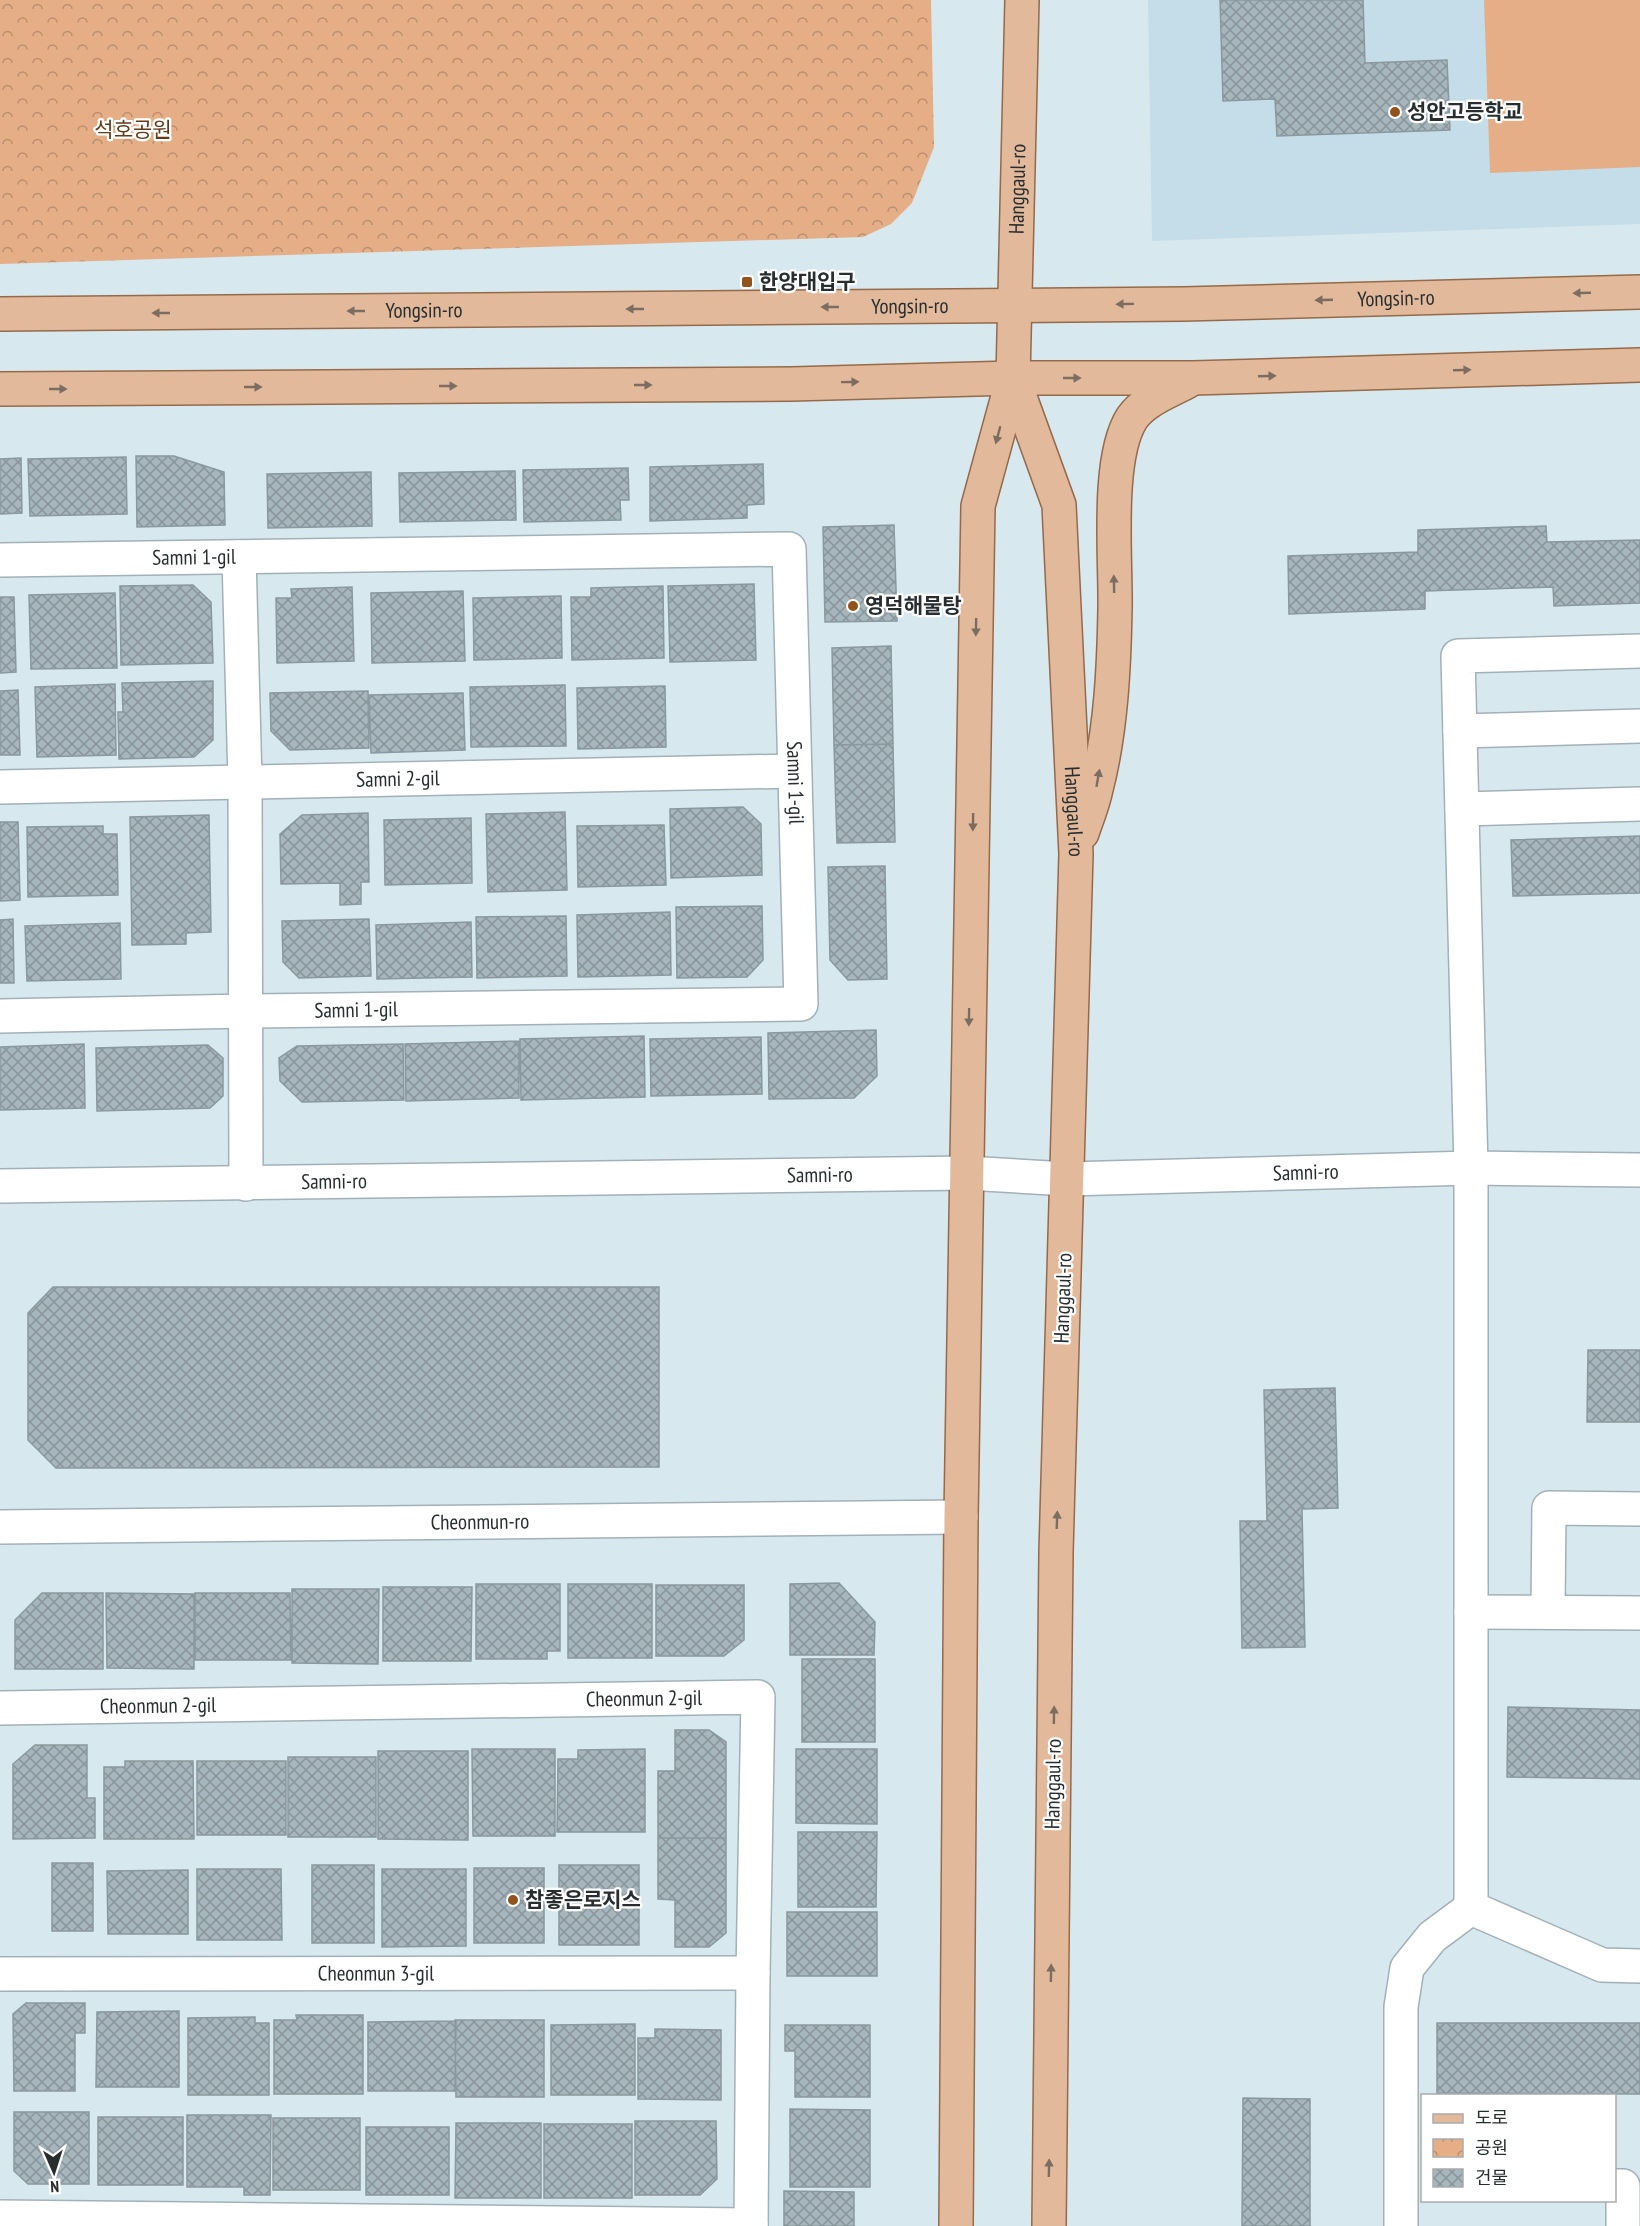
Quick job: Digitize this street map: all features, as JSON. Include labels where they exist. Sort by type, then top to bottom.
[{"type":"main road","name":"Hanggaul-ro","points":[[956,2226],[961,1517],[978,506],[1013,378],[1024,7]]},
{"type":"main road","name":"Yongsin-ro","points":[[0,314],[1184,304],[1640,292]]},
{"type":"main road","points":[[0,389],[792,384],[1013,378],[1193,378],[1640,365]]},
{"type":"main road","name":"Hanggaul-ro","points":[[1013,378],[1059,505],[1076,854],[1056,1552],[1049,2226]]},
{"type":"main road","points":[[1076,854],[1096,789],[1106,732],[1115,608],[1116,479],[1123,441],[1132,418],[1148,403],[1193,378]]},
{"type":"street","name":"Samni 1-gil","points":[[0,560],[789,549],[801,1004],[0,1016]]},
{"type":"street","points":[[239,557],[245,781],[246,1184]]},
{"type":"street","points":[[1471,1908],[1471,1168],[1458,656],[1640,651]]},
{"type":"street","points":[[1460,731],[1640,726]]},
{"type":"street","name":"Samni 2-gil","points":[[0,787],[794,771]]},
{"type":"street","points":[[1462,809],[1640,804]]},
{"type":"street","name":"Samni-ro","points":[[0,1186],[967,1173],[1067,1179],[1471,1168],[1640,1170]]},
{"type":"street","points":[[1548,1612],[1549,1508],[1640,1509]]},
{"type":"street","name":"Cheonmun-ro","points":[[0,1527],[961,1517]]},
{"type":"street","points":[[1471,1612],[1640,1613]]},
{"type":"street","name":"Cheonmun 2-gil","points":[[0,1708],[758,1697],[751,2226]]},
{"type":"street","points":[[1471,1908],[1602,1965],[1640,1966]]},
{"type":"street","points":[[1401,2226],[1412,2186],[1401,2007],[1407,1968],[1432,1937],[1471,1908]]},
{"type":"street","name":"Cheonmun 3-gil","points":[[0,1974],[753,1973]]},
{"type":"street","points":[[1616,2186],[1623,2186],[1623,2226]]},
{"type":"street","points":[[0,2217],[751,2226]]},
{"type":"shaded area","name":"성안고등학교","points":[[1148,0],[1640,0],[1640,224],[1152,241]]},
{"type":"green space","name":"석호공원","points":[[0,0],[931,0],[934,147],[912,203],[891,224],[863,237],[0,264]]},
{"type":"green space","points":[[1484,0],[1640,0],[1640,167],[1490,173]]},
{"type":"building","points":[[1220,0],[1363,0],[1365,63],[1447,60],[1450,130],[1277,136],[1275,99],[1223,101]]},
{"type":"building","points":[[136,456],[174,456],[224,472],[225,525],[137,527]]},
{"type":"building","points":[[126,457],[127,514],[30,516],[28,459]]},
{"type":"building","points":[[21,458],[22,513],[0,514],[0,459]]},
{"type":"building","points":[[763,464],[764,504],[747,505],[747,518],[650,521],[650,467]]},
{"type":"building","points":[[628,468],[629,500],[620,500],[621,520],[524,522],[523,470]]},
{"type":"building","points":[[515,471],[516,520],[400,522],[399,473]]},
{"type":"building","points":[[371,472],[372,526],[268,528],[267,474]]},
{"type":"building","points":[[894,525],[897,621],[825,622],[823,527]]},
{"type":"building","points":[[1546,526],[1547,542],[1640,540],[1640,603],[1554,606],[1553,587],[1425,591],[1425,609],[1289,614],[1288,556],[1418,552],[1418,530]]},
{"type":"building","points":[[754,584],[756,660],[670,662],[668,586]]},
{"type":"building","points":[[193,585],[211,602],[213,663],[121,665],[120,586]]},
{"type":"building","points":[[663,586],[664,658],[572,660],[571,597],[591,597],[591,588]]},
{"type":"building","points":[[352,587],[354,661],[277,663],[276,598],[292,598],[291,589]]},
{"type":"building","points":[[463,591],[465,661],[372,663],[371,593]]},
{"type":"building","points":[[115,593],[117,668],[31,669],[29,595]]},
{"type":"building","points":[[561,596],[562,658],[474,660],[473,598]]},
{"type":"building","points":[[0,597],[14,597],[16,672],[0,673]]},
{"type":"building","points":[[891,646],[893,744],[834,745],[832,648]]},
{"type":"building","points":[[213,681],[213,740],[194,757],[119,759],[118,712],[123,712],[122,683]]},
{"type":"building","points":[[115,684],[116,755],[37,757],[35,687]]},
{"type":"building","points":[[565,685],[566,746],[471,747],[470,687]]},
{"type":"building","points":[[665,686],[666,747],[578,749],[577,688]]},
{"type":"building","points":[[18,690],[20,755],[0,755],[0,691]]},
{"type":"building","points":[[368,691],[369,748],[290,750],[271,731],[270,693]]},
{"type":"building","points":[[463,693],[465,750],[371,753],[369,695]]},
{"type":"building","points":[[893,744],[895,842],[837,843],[834,745]]},
{"type":"building","points":[[743,807],[761,824],[762,875],[671,878],[670,809]]},
{"type":"building","points":[[565,812],[567,890],[488,892],[486,814]]},
{"type":"building","points":[[368,813],[369,882],[361,882],[361,904],[340,905],[340,883],[281,884],[280,834],[302,815]]},
{"type":"building","points":[[209,815],[211,932],[186,933],[186,944],[132,945],[130,817]]},
{"type":"building","points":[[471,818],[472,883],[385,885],[384,820]]},
{"type":"building","points":[[0,822],[18,822],[20,900],[0,901]]},
{"type":"building","points":[[664,825],[666,885],[578,887],[577,826]]},
{"type":"building","points":[[103,826],[103,834],[117,834],[118,895],[28,897],[27,827]]},
{"type":"building","points":[[1640,836],[1640,893],[1513,896],[1511,840]]},
{"type":"building","points":[[885,866],[887,979],[848,980],[830,960],[828,867]]},
{"type":"building","points":[[762,906],[763,960],[747,977],[677,978],[676,907]]},
{"type":"building","points":[[670,912],[671,975],[578,977],[577,915]]},
{"type":"building","points":[[566,916],[567,976],[477,978],[476,917]]},
{"type":"building","points":[[13,919],[14,983],[0,983],[0,920]]},
{"type":"building","points":[[369,919],[371,976],[299,978],[283,962],[282,921]]},
{"type":"building","points":[[471,922],[472,977],[377,979],[376,925]]},
{"type":"building","points":[[120,923],[121,979],[27,981],[25,926]]},
{"type":"building","points":[[876,1030],[877,1076],[854,1098],[769,1099],[768,1033]]},
{"type":"building","points":[[644,1036],[645,1097],[521,1100],[520,1039]]},
{"type":"building","points":[[761,1037],[762,1094],[651,1096],[650,1039]]},
{"type":"building","points":[[519,1041],[519,1098],[406,1101],[405,1044]]},
{"type":"building","points":[[84,1044],[85,1108],[0,1110],[0,1047]]},
{"type":"building","points":[[403,1044],[404,1100],[302,1102],[280,1081],[279,1058],[297,1046]]},
{"type":"building","points":[[208,1045],[223,1058],[223,1096],[210,1108],[97,1111],[96,1048]]},
{"type":"building","points":[[53,1287],[659,1287],[659,1467],[56,1468],[28,1440],[28,1313]]},
{"type":"building","points":[[1588,1350],[1640,1350],[1640,1422],[1587,1422]]},
{"type":"building","points":[[1335,1388],[1338,1508],[1302,1509],[1305,1647],[1242,1648],[1240,1521],[1267,1521],[1264,1390]]},
{"type":"building","points":[[839,1583],[875,1622],[874,1655],[790,1655],[790,1584]]},
{"type":"building","points":[[476,1584],[560,1584],[560,1651],[547,1651],[547,1659],[476,1659]]},
{"type":"building","points":[[568,1584],[652,1584],[652,1658],[568,1658]]},
{"type":"building","points":[[656,1585],[744,1585],[744,1640],[724,1656],[656,1656]]},
{"type":"building","points":[[383,1587],[472,1587],[471,1661],[383,1661]]},
{"type":"building","points":[[292,1589],[379,1589],[378,1664],[292,1663]]},
{"type":"building","points":[[42,1593],[103,1593],[103,1669],[15,1669],[15,1620]]},
{"type":"building","points":[[106,1593],[194,1594],[194,1669],[107,1668]]},
{"type":"building","points":[[195,1593],[290,1593],[291,1660],[195,1660]]},
{"type":"building","points":[[802,1659],[875,1659],[875,1742],[802,1742]]},
{"type":"building","points":[[1508,1707],[1640,1710],[1640,1779],[1507,1777]]},
{"type":"building","points":[[675,1730],[709,1730],[726,1742],[726,1838],[658,1838],[658,1771],[675,1771]]},
{"type":"building","points":[[35,1745],[87,1745],[87,1798],[95,1798],[95,1838],[13,1839],[13,1764]]},
{"type":"building","points":[[472,1749],[555,1749],[555,1836],[473,1836]]},
{"type":"building","points":[[645,1749],[645,1832],[557,1832],[558,1759],[578,1759],[578,1750]]},
{"type":"building","points":[[796,1749],[877,1749],[877,1824],[796,1823]]},
{"type":"building","points":[[378,1751],[468,1751],[468,1840],[378,1839]]},
{"type":"building","points":[[288,1757],[376,1757],[376,1837],[288,1837]]},
{"type":"building","points":[[125,1761],[193,1761],[194,1839],[104,1839],[104,1767],[125,1767]]},
{"type":"building","points":[[197,1761],[286,1761],[286,1835],[197,1835]]},
{"type":"building","points":[[798,1832],[877,1832],[876,1907],[798,1907]]},
{"type":"building","points":[[658,1838],[726,1838],[726,1933],[709,1947],[675,1947],[675,1900],[658,1899]]},
{"type":"building","points":[[52,1863],[93,1863],[93,1931],[52,1931]]},
{"type":"building","points":[[312,1865],[374,1865],[374,1943],[312,1943]]},
{"type":"building","points":[[559,1865],[639,1865],[639,1945],[559,1945]]},
{"type":"building","points":[[474,1868],[544,1868],[544,1943],[474,1943]]},
{"type":"building","points":[[197,1869],[281,1869],[282,1940],[197,1940]]},
{"type":"building","points":[[382,1869],[466,1869],[466,1946],[382,1947]]},
{"type":"building","points":[[188,1870],[188,1934],[108,1934],[107,1871]]},
{"type":"building","points":[[787,1912],[877,1912],[877,1976],[787,1976]]},
{"type":"building","points":[[26,2003],[85,2003],[85,2033],[75,2033],[75,2091],[14,2091],[13,2014]]},
{"type":"building","points":[[179,2011],[179,2087],[96,2087],[97,2012]]},
{"type":"building","points":[[296,2015],[363,2015],[363,2094],[274,2094],[274,2020],[297,2020]]},
{"type":"building","points":[[255,2017],[255,2023],[269,2023],[269,2095],[188,2095],[188,2018]]},
{"type":"building","points":[[455,2020],[544,2020],[544,2097],[456,2097]]},
{"type":"building","points":[[456,2021],[455,2091],[368,2091],[368,2022]]},
{"type":"building","points":[[1437,2023],[1640,2023],[1640,2094],[1437,2093]]},
{"type":"building","points":[[635,2024],[635,2095],[551,2095],[551,2025]]},
{"type":"building","points":[[785,2025],[870,2025],[870,2097],[795,2097],[795,2051],[785,2051]]},
{"type":"building","points":[[655,2029],[721,2030],[721,2100],[638,2099],[638,2038],[655,2038]]},
{"type":"building","points":[[1243,2098],[1310,2099],[1310,2226],[1242,2226]]},
{"type":"building","points":[[790,2109],[870,2110],[870,2187],[790,2187]]},
{"type":"building","points":[[14,2112],[89,2112],[89,2184],[28,2184],[14,2171]]},
{"type":"building","points":[[187,2115],[271,2115],[270,2195],[244,2195],[244,2187],[187,2187]]},
{"type":"building","points":[[98,2117],[183,2117],[183,2185],[98,2185]]},
{"type":"building","points":[[273,2118],[360,2118],[360,2190],[273,2190]]},
{"type":"building","points":[[635,2121],[716,2121],[717,2179],[700,2195],[635,2195]]},
{"type":"building","points":[[456,2123],[541,2123],[541,2198],[455,2198]]},
{"type":"building","points":[[544,2124],[632,2124],[632,2198],[544,2198]]},
{"type":"building","points":[[366,2127],[449,2127],[449,2195],[366,2195]]},
{"type":"building","points":[[784,2191],[854,2192],[854,2226],[784,2226]]},
{"type":"place","name":"성안고등학교","points":[[1395,112]]},
{"type":"place","name":"한양대입구","points":[[747,282]]},
{"type":"place","name":"영덕해물탕","points":[[853,606]]},
{"type":"place","name":"참좋은로지스","points":[[513,1900]]}]
